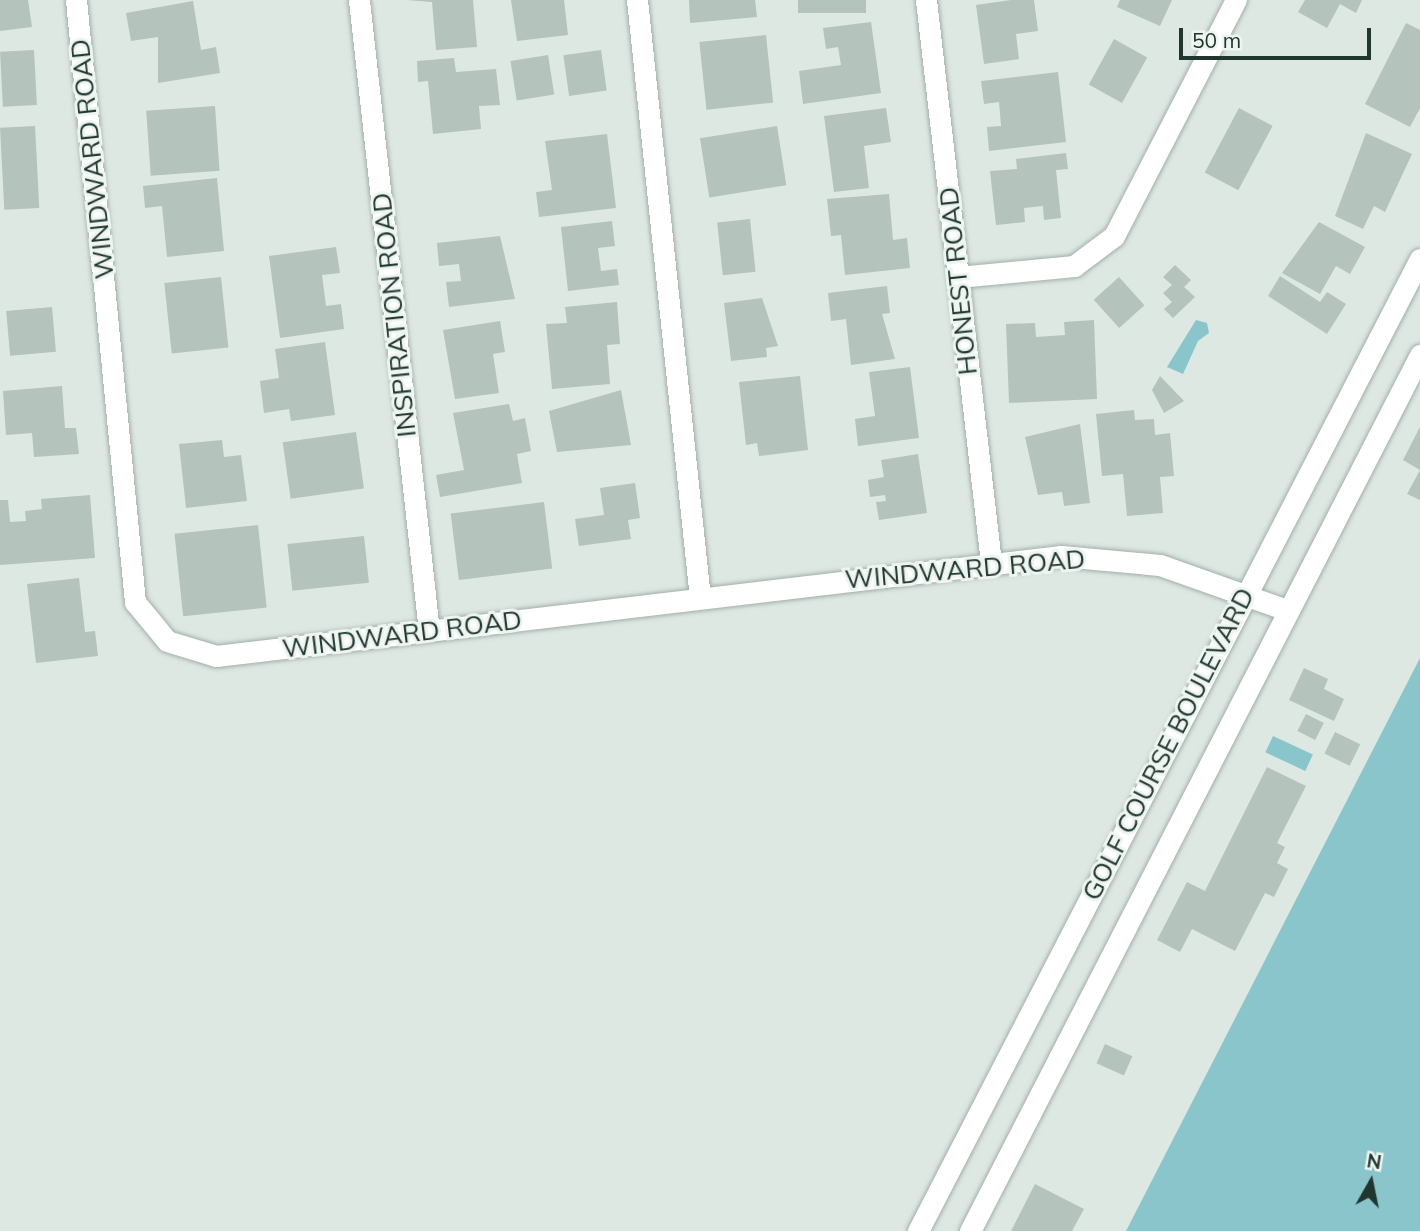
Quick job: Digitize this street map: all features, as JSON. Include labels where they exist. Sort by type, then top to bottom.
[{"type":"street","name":"WINDWARD ROAD","points":[[76,0],[135,602],[167,641],[216,656],[991,563],[1115,557],[1246,592],[1284,610]]},
{"type":"street","name":"INSPIRATION ROAD","points":[[359,0],[429,631]]},
{"type":"street","points":[[636,0],[700,598]]},
{"type":"street","name":"HONEST ROAD","points":[[926,0],[991,563]]},
{"type":"street","points":[[958,277],[1074,266],[1114,236],[1236,0]]},
{"type":"street","name":"GOLF COURSE BOULEVARD","points":[[918,1231],[1420,259]]},
{"type":"street","name":"GOLF COURSE BOULEVARD","points":[[970,1231],[1284,610],[1420,355]]},
{"type":"water","points":[[1196,320],[1207,323],[1209,333],[1198,341],[1183,374],[1167,367]]},
{"type":"water","points":[[1420,658],[1420,1231],[1126,1231]]},
{"type":"water","points":[[1273,736],[1313,755],[1305,771],[1265,752]]},
{"type":"building","points":[[0,0],[28,0],[32,27],[0,31]]},
{"type":"building","points":[[406,0],[473,0],[477,47],[436,50],[432,2]]},
{"type":"building","points":[[511,0],[564,0],[568,35],[517,41]]},
{"type":"building","points":[[689,0],[755,0],[757,17],[690,23]]},
{"type":"building","points":[[798,0],[866,0],[866,13],[798,13]]},
{"type":"building","points":[[1034,0],[1038,31],[1016,34],[1019,59],[984,64],[976,5]]},
{"type":"building","points":[[1120,0],[1172,0],[1160,26],[1117,7]]},
{"type":"building","points":[[1305,0],[1362,0],[1356,13],[1340,4],[1327,28],[1298,12]]},
{"type":"building","points":[[193,1],[201,50],[216,47],[220,73],[158,83],[158,37],[131,41],[126,13]]},
{"type":"building","points":[[871,22],[881,93],[803,104],[799,71],[841,65],[838,47],[826,49],[823,28]]},
{"type":"building","points":[[1406,23],[1420,30],[1420,108],[1410,127],[1365,104]]},
{"type":"building","points":[[766,35],[773,103],[706,110],[699,42]]},
{"type":"building","points":[[1114,39],[1147,57],[1122,103],[1089,84]]},
{"type":"building","points":[[34,50],[37,105],[3,107],[0,52]]},
{"type":"building","points":[[601,50],[607,91],[569,96],[563,55]]},
{"type":"building","points":[[548,55],[554,95],[517,100],[510,61]]},
{"type":"building","points":[[454,58],[456,72],[496,69],[500,105],[479,106],[481,129],[433,134],[428,81],[418,82],[417,61]]},
{"type":"building","points":[[1058,72],[1066,142],[989,151],[987,127],[1001,126],[999,102],[984,104],[981,81]]},
{"type":"building","points":[[215,106],[220,171],[151,176],[146,111]]},
{"type":"building","points":[[886,108],[891,142],[864,146],[869,188],[834,192],[824,116]]},
{"type":"building","points":[[1239,108],[1273,126],[1238,190],[1205,172]]},
{"type":"building","points":[[35,126],[39,208],[4,210],[0,128]]},
{"type":"building","points":[[777,126],[786,185],[709,197],[700,138]]},
{"type":"building","points":[[1366,133],[1412,154],[1385,212],[1374,206],[1363,229],[1335,216]]},
{"type":"building","points":[[607,134],[616,208],[539,217],[536,192],[552,190],[545,141]]},
{"type":"building","points":[[1066,153],[1068,169],[1056,170],[1061,218],[1044,220],[1043,206],[1024,208],[1025,222],[996,225],[990,171],[1017,169],[1016,159]]},
{"type":"building","points":[[217,178],[224,251],[167,257],[162,206],[145,208],[143,186]]},
{"type":"building","points":[[889,194],[893,240],[907,238],[910,268],[845,275],[841,235],[831,236],[827,199]]},
{"type":"building","points":[[750,219],[756,272],[723,275],[717,222]]},
{"type":"building","points":[[612,221],[615,246],[598,248],[601,271],[617,269],[619,285],[568,291],[561,227]]},
{"type":"building","points":[[1319,222],[1365,247],[1350,274],[1336,266],[1320,294],[1282,273]]},
{"type":"building","points":[[500,236],[515,299],[449,307],[446,282],[461,281],[459,264],[439,266],[437,243]]},
{"type":"building","points":[[336,247],[340,273],[322,275],[326,306],[341,304],[344,329],[280,338],[269,256]]},
{"type":"building","points":[[1175,265],[1191,280],[1184,287],[1195,297],[1173,318],[1164,309],[1172,302],[1163,293],[1172,285],[1163,277]]},
{"type":"building","points":[[1280,276],[1320,302],[1327,292],[1346,304],[1327,334],[1268,296]]},
{"type":"building","points":[[221,277],[228,348],[172,354],[164,283]]},
{"type":"building","points":[[1119,277],[1144,305],[1119,328],[1094,300]]},
{"type":"building","points":[[887,286],[890,313],[882,314],[895,359],[851,365],[846,319],[831,321],[828,293]]},
{"type":"building","points":[[762,298],[778,346],[766,348],[767,357],[731,361],[724,303]]},
{"type":"building","points":[[617,302],[620,344],[607,345],[610,384],[552,389],[546,324],[567,323],[565,307]]},
{"type":"building","points":[[52,307],[56,352],[10,356],[6,311]]},
{"type":"building","points":[[1094,320],[1097,399],[1009,403],[1006,324],[1035,323],[1036,337],[1065,335],[1064,322]]},
{"type":"building","points":[[500,321],[505,352],[493,354],[499,393],[455,399],[443,330]]},
{"type":"building","points":[[325,342],[335,415],[291,421],[289,409],[264,413],[260,381],[279,378],[275,349]]},
{"type":"building","points":[[910,367],[919,438],[858,446],[855,419],[875,416],[869,372]]},
{"type":"building","points":[[800,376],[808,450],[759,456],[757,443],[746,445],[739,382]]},
{"type":"building","points":[[1160,376],[1184,401],[1164,413],[1152,390]]},
{"type":"building","points":[[62,386],[65,428],[76,428],[79,454],[34,457],[32,433],[6,435],[3,391]]},
{"type":"building","points":[[621,390],[631,445],[557,452],[549,411]]},
{"type":"building","points":[[509,404],[513,421],[525,418],[531,451],[517,454],[522,483],[440,497],[436,475],[464,470],[453,413]]},
{"type":"building","points":[[1134,410],[1135,420],[1154,419],[1155,435],[1170,433],[1174,476],[1160,477],[1163,513],[1127,516],[1123,474],[1102,476],[1096,414]]},
{"type":"building","points":[[1080,424],[1090,503],[1064,506],[1062,492],[1038,495],[1025,437]]},
{"type":"building","points":[[1420,427],[1420,470],[1403,460]]},
{"type":"building","points":[[356,432],[364,488],[291,499],[283,442]]},
{"type":"building","points":[[222,440],[224,457],[241,455],[247,501],[186,508],[179,444]]},
{"type":"building","points":[[918,454],[927,513],[879,520],[876,502],[886,501],[885,495],[870,497],[868,480],[884,477],[881,460]]},
{"type":"building","points":[[1420,470],[1420,500],[1407,494]]},
{"type":"building","points":[[635,483],[640,518],[628,520],[631,539],[579,546],[575,519],[604,515],[600,488]]},
{"type":"building","points":[[90,495],[95,558],[0,565],[0,500],[8,500],[10,522],[26,521],[25,511],[42,509],[41,499]]},
{"type":"building","points":[[544,502],[552,569],[459,580],[451,513]]},
{"type":"building","points":[[258,525],[267,608],[183,616],[174,534]]},
{"type":"building","points":[[364,536],[369,583],[292,591],[287,544]]},
{"type":"building","points":[[79,578],[85,632],[95,631],[98,656],[36,663],[27,584]]},
{"type":"building","points":[[1304,668],[1328,679],[1324,689],[1344,699],[1334,721],[1289,700]]},
{"type":"building","points":[[1306,714],[1324,723],[1315,740],[1297,731]]},
{"type":"building","points":[[1335,732],[1360,744],[1350,766],[1324,754]]},
{"type":"building","points":[[1267,767],[1306,786],[1277,843],[1285,847],[1277,863],[1288,869],[1274,897],[1265,893],[1235,951],[1192,929],[1180,952],[1157,940],[1187,882],[1205,891]]},
{"type":"building","points":[[1105,1044],[1132,1056],[1124,1075],[1096,1063]]},
{"type":"building","points":[[1035,1184],[1084,1209],[1072,1231],[1011,1231]]}]
